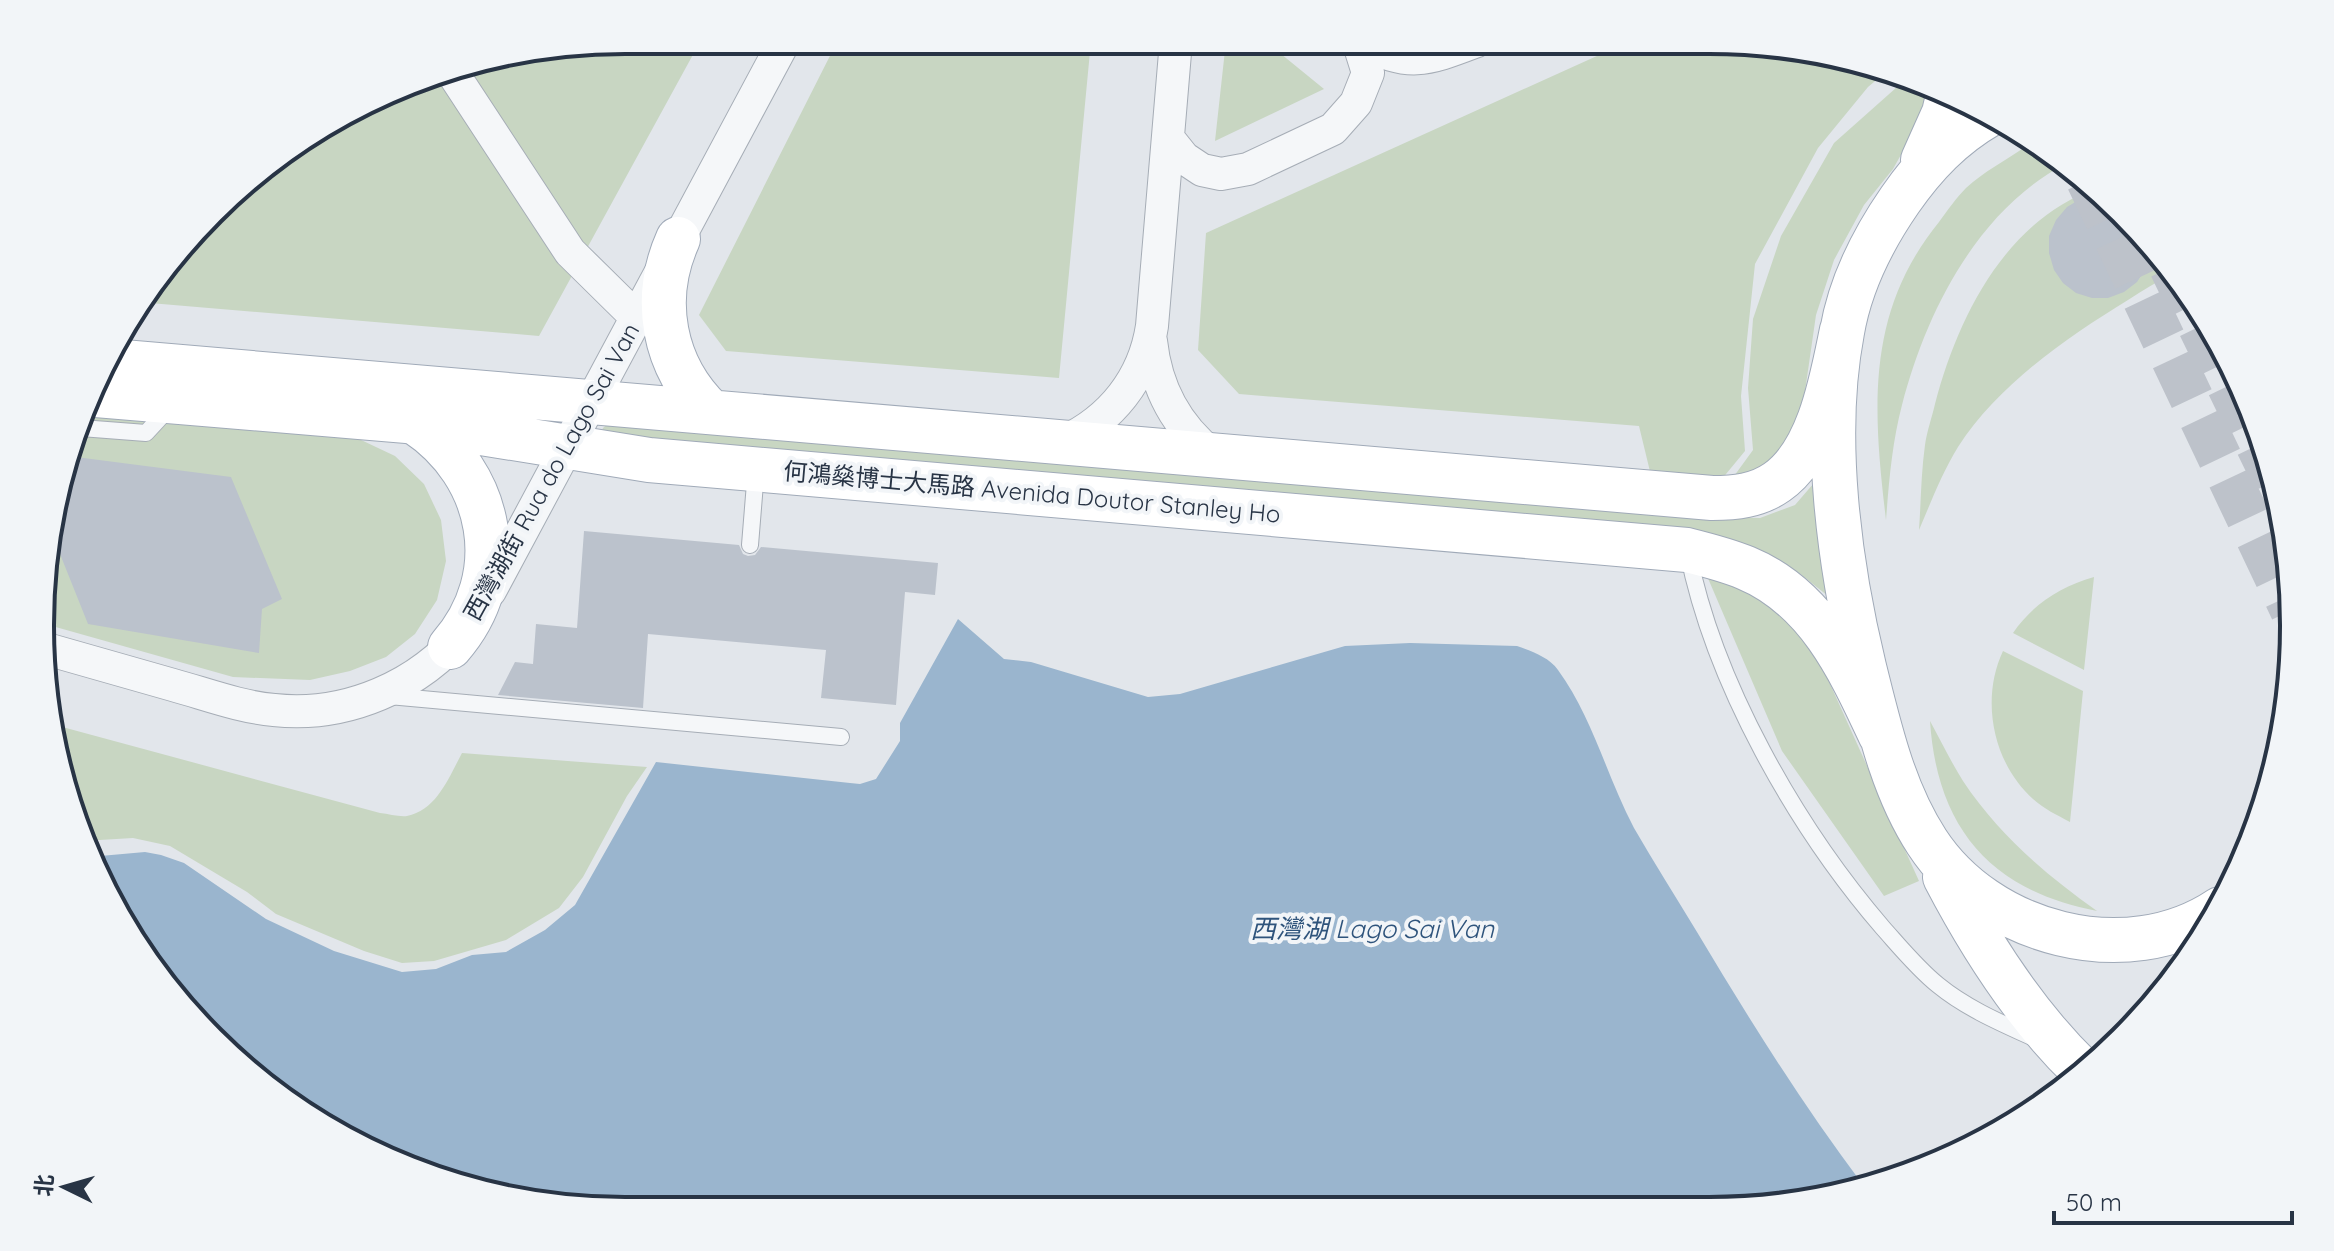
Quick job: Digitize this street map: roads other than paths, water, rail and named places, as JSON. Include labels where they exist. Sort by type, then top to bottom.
[{"type":"main road","points":[[1913,181],[1946,106]]},
{"type":"main road","points":[[119,362],[1712,498],[1738,497],[1776,482],[1791,469],[1814,431],[1824,405],[1857,279],[1891,214],[1913,181],[1951,140],[1978,122]]},
{"type":"main road","points":[[678,239],[664,286],[666,335],[678,370],[691,392],[711,412]]},
{"type":"main road","points":[[1842,330],[1833,435],[1836,487],[1850,601],[1881,736],[1909,810],[1964,913],[2031,1011],[2073,1061]]},
{"type":"main road","name":"何鴻燊博士大馬路 Avenida Doutor Stanley Ho","points":[[103,396],[416,423],[649,460],[1687,550],[1749,569],[1772,582],[1811,615],[1846,661],[1881,736]]},
{"type":"main road","points":[[416,423],[444,444],[466,472],[486,527],[487,562],[480,596],[470,618],[450,647]]},
{"type":"main road","points":[[1929,844],[1953,873],[1982,898],[2014,917],[2049,931],[2086,939],[2124,940],[2174,932],[2198,920]]},
{"type":"street","name":"西灣湖街 Rua do Lago Sai Van","points":[[55,651],[267,709],[293,711],[328,709],[378,695],[409,679],[450,647],[482,605],[777,54]]},
{"type":"street","points":[[1175,54],[1152,326],[1154,364],[1166,399],[1186,430],[1213,455]]},
{"type":"street","points":[[1168,138],[1184,158],[1202,170],[1221,174],[1248,169],[1333,129],[1356,103],[1368,73],[1363,54]]},
{"type":"street","points":[[1387,54],[1407,60],[1442,54]]},
{"type":"street","points":[[457,79],[570,252],[637,318]]},
{"type":"street","points":[[1063,442],[1103,418],[1127,391],[1143,360],[1152,326]]},
{"type":"lane","points":[[89,429],[146,433],[175,402]]},
{"type":"lane","points":[[750,545],[756,469]]},
{"type":"lane","points":[[1687,550],[1694,586],[1743,708],[1782,786],[1846,885],[1937,985],[1988,1017],[2073,1061]]},
{"type":"lane","points":[[378,695],[841,737]]},
{"type":"water","name":"西灣湖 Lago Sai Van","points":[[958,619],[1004,659],[1031,662],[1148,697],[1180,694],[1345,646],[1410,643],[1517,646],[1534,652],[1554,665],[1570,688],[1624,808],[1649,854],[1777,1061],[1858,1178],[1783,1192],[1708,1197],[626,1197],[588,1196],[514,1186],[442,1167],[373,1138],[308,1101],[278,1079],[221,1030],[172,973],[131,911],[103,856],[145,852],[161,855],[184,863],[266,919],[334,951],[402,972],[436,969],[472,955],[506,952],[545,930],[575,905],[656,762],[860,784],[876,779],[900,741],[900,723]]},
{"type":"tunnel","points":[[2103,212],[2278,581]]}]
